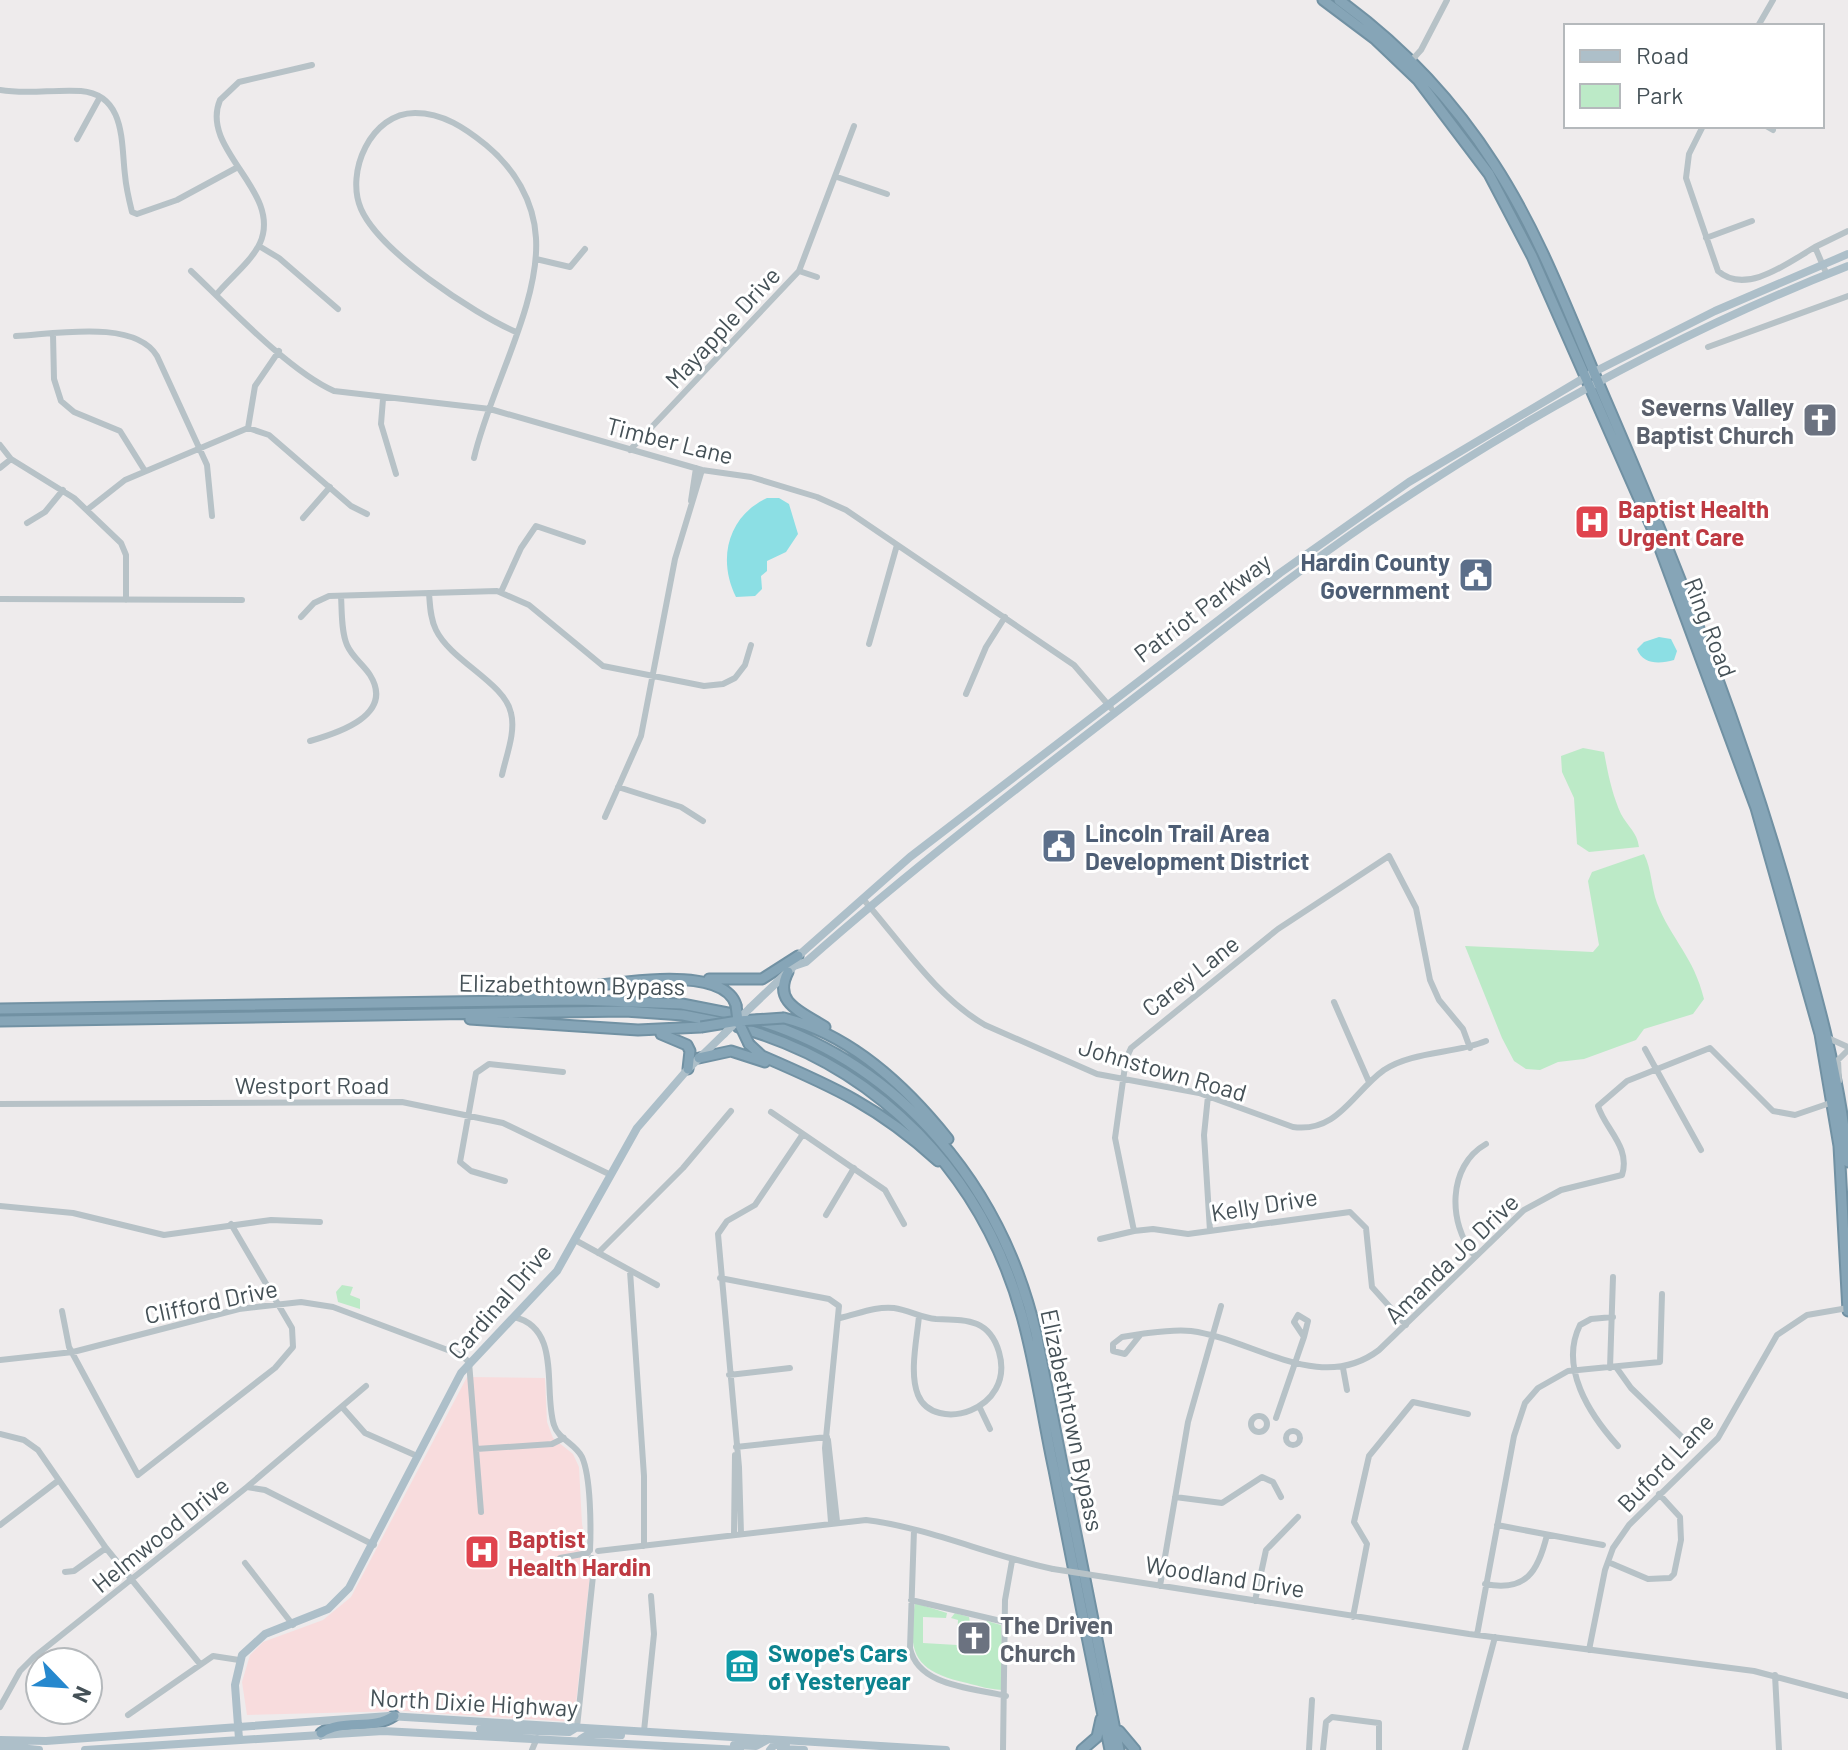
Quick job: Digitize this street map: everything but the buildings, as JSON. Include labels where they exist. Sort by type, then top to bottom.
[{"type":"highway","name":"Ring Road","points":[[1323,0],[1404,66],[1473,149],[1519,228],[1660,528],[1748,762],[1828,1038],[1838,1084],[1848,1309]]},
{"type":"highway","name":"Ring Road","points":[[1339,0],[1411,61],[1456,110],[1503,178],[1533,234],[1655,535],[1745,776],[1814,1013],[1837,1101],[1848,1162]]},
{"type":"highway","points":[[396,1003],[536,995],[614,982],[754,981],[794,965]]},
{"type":"highway","points":[[794,965],[781,986],[791,1005],[892,1079],[960,1155],[974,1183]]},
{"type":"highway","points":[[655,980],[713,984],[725,988],[736,1005],[738,1021],[749,1044],[762,1056],[850,1094],[891,1119],[957,1179]]},
{"type":"highway","name":"Elizabethtown Bypass","points":[[0,1009],[663,1002],[698,1006],[763,1022],[820,1046],[879,1083],[931,1129],[974,1183],[1006,1242],[1028,1303],[1119,1750]]},
{"type":"highway","name":"Elizabethtown Bypass","points":[[0,1021],[656,1012],[712,1019],[769,1036],[824,1060],[881,1098],[922,1135],[957,1179],[992,1237],[1022,1316],[1110,1750]]},
{"type":"highway","points":[[419,1015],[638,1030],[784,1018],[810,1025],[860,1053]]},
{"type":"highway","points":[[638,1030],[670,1036],[687,1045],[688,1069]]},
{"type":"highway","points":[[699,1058],[731,1051],[798,1071]]},
{"type":"highway","points":[[1082,1750],[1100,1732],[1101,1704]]},
{"type":"highway","points":[[1112,1708],[1120,1734],[1135,1750]]},
{"type":"highway","points":[[321,1733],[335,1727],[381,1724],[394,1716]]},
{"type":"main road","name":"Patriot Parkway","points":[[866,903],[910,857],[1352,521],[1472,443],[1715,311],[1848,254]]},
{"type":"main road","name":"Patriot Parkway","points":[[724,1034],[794,965],[866,903],[1368,523],[1591,380],[1848,266]]},
{"type":"main road","name":"Cardinal Drive","points":[[293,1625],[328,1609],[349,1588],[469,1362],[549,1281],[646,1116],[724,1034]]},
{"type":"main road","points":[[239,1739],[235,1685],[239,1660],[259,1637],[293,1625]]},
{"type":"main road","name":"North Dixie Highway","points":[[0,1743],[394,1716],[834,1743],[866,1748],[946,1750]]},
{"type":"main road","points":[[424,1731],[427,1722],[476,1724],[482,1721]]},
{"type":"main road","points":[[424,1731],[430,1727],[569,1732],[577,1727]]},
{"type":"main road","name":"North Dixie Highway","points":[[85,1750],[321,1733],[424,1731],[537,1738],[579,1745],[740,1750]]},
{"type":"main road","points":[[579,1745],[589,1734],[710,1736]]},
{"type":"main road","points":[[690,1747],[697,1743],[756,1746],[769,1739]]},
{"type":"main road","name":"North Dixie Highway","points":[[0,1743],[39,1750]]},
{"type":"main road","points":[[770,1750],[780,1744],[827,1746],[834,1743]]},
{"type":"main road","points":[[777,1750],[804,1750]]},
{"type":"street","points":[[1411,61],[1421,50],[1447,0]]},
{"type":"street","points":[[1759,24],[1773,0]]},
{"type":"street","points":[[216,295],[259,246],[264,230],[261,208],[216,122],[217,107],[225,92],[239,82],[312,65]]},
{"type":"street","points":[[0,90],[29,93],[81,91],[100,97],[120,122],[125,176],[132,212],[137,214],[177,200],[238,167]]},
{"type":"street","points":[[77,139],[100,97]]},
{"type":"street","points":[[474,458],[516,332],[536,259],[535,224],[519,184],[495,153],[466,130],[433,115],[411,113],[386,124],[365,146],[357,194],[366,218],[408,261],[448,294],[516,332]]},
{"type":"street","name":"Mayapple Drive","points":[[630,450],[799,271],[854,126]]},
{"type":"street","points":[[1702,128],[1689,154],[1686,170],[1718,271],[1736,281],[1754,279],[1848,231]]},
{"type":"street","points":[[837,177],[887,194]]},
{"type":"street","points":[[1706,238],[1752,221]]},
{"type":"street","points":[[259,246],[279,258],[338,309]]},
{"type":"street","points":[[1815,247],[1827,275]]},
{"type":"street","points":[[536,259],[570,267],[585,249]]},
{"type":"street","name":"Timber Lane","points":[[191,271],[279,351],[322,385],[345,394],[383,399],[434,400],[490,409],[699,469],[751,477],[817,497],[846,510],[1074,665],[1114,713]]},
{"type":"street","points":[[799,271],[817,277]]},
{"type":"street","points":[[1708,347],[1848,296]]},
{"type":"street","points":[[16,336],[125,333],[147,342],[157,356],[199,447],[208,472],[212,516]]},
{"type":"street","points":[[53,334],[54,379],[61,401],[74,412],[120,431],[145,471]]},
{"type":"street","points":[[248,428],[255,386],[279,351]]},
{"type":"street","points":[[383,399],[381,424],[396,474]]},
{"type":"street","points":[[88,509],[114,485],[248,428],[269,435],[358,511],[367,514]]},
{"type":"street","points":[[0,445],[11,459],[88,509],[124,549],[126,600]]},
{"type":"street","points":[[0,468],[11,459]]},
{"type":"street","points":[[605,817],[641,736],[675,559],[699,469]]},
{"type":"street","points":[[303,518],[330,487]]},
{"type":"street","points":[[27,523],[45,512],[63,490]]},
{"type":"street","points":[[501,592],[521,548],[536,526],[583,542]]},
{"type":"street","points":[[869,644],[897,545]]},
{"type":"street","points":[[301,617],[318,600],[341,596],[501,592],[529,605],[597,663],[704,686],[723,684],[743,669],[751,645]]},
{"type":"street","points":[[429,593],[432,621],[439,635],[502,695],[510,708],[512,731],[502,775]]},
{"type":"street","points":[[310,741],[361,721],[371,711],[375,696],[370,674],[347,644],[341,596]]},
{"type":"street","points":[[0,599],[242,600]]},
{"type":"street","points":[[966,694],[986,647],[1005,617]]},
{"type":"street","points":[[618,787],[681,807],[703,821]]},
{"type":"street","name":"Carey Lane","points":[[1134,1231],[1116,1153],[1116,1124],[1128,1053],[1139,1038],[1278,929],[1389,856],[1414,900],[1434,991],[1463,1029],[1470,1048]]},
{"type":"street","name":"Johnstown Road","points":[[866,903],[937,986],[969,1016],[1097,1074],[1208,1096],[1285,1125],[1309,1128],[1338,1116],[1369,1082],[1403,1061],[1470,1048],[1486,1041]]},
{"type":"street","points":[[1334,1002],[1369,1082]]},
{"type":"street","points":[[1828,1038],[1848,1049],[1838,1060],[1838,1084]]},
{"type":"street","name":"Amanda Jo Drive","points":[[1343,1368],[1372,1356],[1474,1255],[1534,1203],[1572,1186],[1622,1175],[1624,1166],[1618,1139],[1598,1106],[1622,1084],[1710,1048],[1763,1104],[1779,1114],[1795,1115],[1837,1101]]},
{"type":"street","points":[[1645,1049],[1688,1120],[1701,1150]]},
{"type":"street","points":[[505,1181],[461,1165],[460,1155],[476,1073],[484,1065],[563,1072]]},
{"type":"street","points":[[1208,1096],[1204,1135],[1210,1231]]},
{"type":"street","name":"Westport Road","points":[[0,1104],[387,1101],[470,1114],[532,1135],[611,1175]]},
{"type":"street","points":[[598,1253],[683,1168],[731,1111]]},
{"type":"street","points":[[771,1112],[889,1194],[904,1224]]},
{"type":"street","points":[[738,1534],[736,1447],[718,1240],[722,1227],[755,1205],[803,1134]]},
{"type":"street","points":[[1474,1255],[1457,1229],[1458,1182],[1466,1159],[1486,1144]]},
{"type":"street","points":[[826,1215],[854,1168]]},
{"type":"street","points":[[0,1206],[60,1211],[164,1235],[231,1224],[320,1222]]},
{"type":"street","name":"Kelly Drive","points":[[1100,1239],[1153,1229],[1182,1234],[1334,1212],[1352,1214],[1366,1228],[1372,1287],[1406,1325]]},
{"type":"street","points":[[62,1311],[73,1352],[138,1475],[287,1356],[293,1347],[294,1333],[279,1303],[231,1224]]},
{"type":"street","points":[[575,1240],[657,1285]]},
{"type":"street","points":[[630,1271],[644,1476],[644,1546]]},
{"type":"street","points":[[1613,1277],[1613,1368],[1688,1443]]},
{"type":"street","points":[[720,1278],[829,1299],[839,1306],[827,1437],[834,1521]]},
{"type":"street","points":[[1477,1635],[1514,1436],[1525,1403],[1538,1388],[1573,1370],[1660,1362],[1662,1294]]},
{"type":"street","name":"Clifford Drive","points":[[0,1360],[73,1352],[239,1309],[309,1302],[333,1307],[461,1355],[469,1362]]},
{"type":"street","points":[[1160,1586],[1188,1422],[1221,1306]]},
{"type":"street","points":[[840,1318],[887,1308],[919,1316],[969,1320],[990,1333],[1000,1357],[1002,1376],[994,1395],[979,1406],[943,1414],[930,1410],[920,1400],[915,1379],[919,1316]]},
{"type":"street","name":"Buford Lane","points":[[1589,1650],[1608,1562],[1629,1525],[1723,1432],[1777,1335],[1807,1315],[1848,1309]]},
{"type":"street","points":[[514,1317],[523,1319],[544,1342],[553,1422],[584,1462],[593,1576],[577,1727]]},
{"type":"street","points":[[1613,1317],[1591,1319],[1580,1325],[1571,1365],[1594,1418],[1618,1446]]},
{"type":"street","points":[[1141,1334],[1125,1354],[1113,1351],[1118,1338],[1141,1334],[1185,1330],[1297,1363],[1343,1368],[1347,1390]]},
{"type":"street","points":[[1276,1418],[1304,1337]]},
{"type":"street","points":[[469,1362],[481,1512]]},
{"type":"street","points":[[729,1375],[790,1368]]},
{"type":"street","points":[[247,1487],[366,1386]]},
{"type":"street","points":[[1353,1617],[1367,1544],[1354,1522],[1369,1456],[1413,1402],[1468,1414]]},
{"type":"street","points":[[979,1406],[990,1429]]},
{"type":"street","points":[[342,1407],[365,1433],[417,1456]]},
{"type":"street","points":[[1265,1421],[1276,1418]]},
{"type":"street","points":[[1276,1418],[1288,1432]]},
{"type":"street","points":[[0,1434],[17,1437],[34,1446],[131,1581],[200,1664]]},
{"type":"street","points":[[736,1447],[827,1437]]},
{"type":"street","points":[[476,1449],[552,1444],[564,1438]]},
{"type":"street","points":[[1175,1497],[1219,1504],[1262,1477],[1273,1482],[1281,1497]]},
{"type":"street","points":[[0,1525],[59,1480]]},
{"type":"street","name":"Helmwood Drive","points":[[0,1707],[20,1671],[34,1657],[247,1487],[265,1490],[374,1545]]},
{"type":"street","points":[[1608,1562],[1648,1579],[1670,1578],[1674,1574],[1681,1540],[1680,1517],[1659,1494]]},
{"type":"street","points":[[1255,1601],[1266,1550],[1298,1517]]},
{"type":"street","name":"Woodland Drive","points":[[560,1558],[834,1521],[866,1520],[914,1530],[1012,1561],[1053,1569],[1353,1617],[1775,1675],[1848,1696]]},
{"type":"street","points":[[1497,1525],[1603,1545]]},
{"type":"street","points":[[914,1530],[910,1648],[914,1660],[931,1677],[1006,1696]]},
{"type":"street","points":[[1485,1584],[1508,1588],[1519,1582],[1539,1563],[1547,1535]]},
{"type":"street","points":[[65,1572],[74,1571],[106,1548]]},
{"type":"street","points":[[1003,1750],[1005,1622],[1012,1561]]},
{"type":"street","points":[[245,1563],[293,1625]]},
{"type":"street","points":[[644,1731],[654,1634],[651,1596]]},
{"type":"street","points":[[911,1600],[1005,1622]]},
{"type":"street","points":[[1465,1750],[1495,1637]]},
{"type":"street","points":[[128,1715],[200,1664],[219,1655],[239,1660]]},
{"type":"street","points":[[1775,1675],[1779,1750]]},
{"type":"street","points":[[1309,1750],[1312,1700]]},
{"type":"street","points":[[1323,1750],[1330,1717],[1379,1723],[1379,1750]]},
{"type":"street","points":[[532,1750],[537,1738]]},
{"type":"street","points":[[239,1739],[240,1750]]},
{"type":"shaded area","name":"Baptist Health Hardin","points":[[467,1377],[545,1378],[547,1422],[553,1438],[573,1454],[579,1467],[582,1524],[591,1565],[574,1722],[402,1711],[247,1715],[242,1682],[250,1655],[263,1642],[323,1620],[351,1597]]},
{"type":"green space","points":[[1583,748],[1604,752],[1618,806],[1639,847],[1589,852],[1577,844],[1574,798],[1562,772],[1561,756]]},
{"type":"green space","points":[[1644,854],[1657,903],[1694,971],[1704,999],[1693,1014],[1644,1029],[1636,1040],[1584,1059],[1558,1062],[1540,1070],[1526,1069],[1514,1061],[1502,1038],[1465,946],[1593,952],[1599,945],[1588,881],[1592,872]]},
{"type":"green space","points":[[342,1285],[353,1287],[350,1295],[360,1299],[360,1309],[338,1302],[336,1292]]},
{"type":"green space","points":[[915,1603],[947,1613],[946,1618],[923,1617],[923,1643],[957,1645],[958,1620],[951,1618],[955,1613],[969,1617],[972,1635],[968,1639],[972,1647],[982,1642],[979,1637],[983,1631],[979,1629],[987,1621],[1001,1625],[1004,1690],[950,1678],[926,1666],[914,1648]]},
{"type":"water","points":[[767,498],[779,498],[789,504],[798,534],[786,552],[767,561],[767,571],[761,576],[762,589],[755,596],[736,597],[727,568],[730,540],[743,516]]},
{"type":"water","points":[[1659,637],[1671,639],[1677,651],[1674,660],[1652,662],[1640,654],[1637,649],[1644,642]]},
{"type":"place","name":"Severns Valley Baptist Church","points":[[1820,420]]},
{"type":"place","name":"Baptist Health Urgent Care","points":[[1592,522]]},
{"type":"place","name":"Hardin County Government","points":[[1476,575]]},
{"type":"place","name":"Lincoln Trail Area Development District","points":[[1059,846]]},
{"type":"place","name":"Baptist Health Hardin","points":[[482,1552]]},
{"type":"place","name":"The Driven Church","points":[[974,1638]]},
{"type":"place","name":"Swope's Cars of Yesteryear","points":[[742,1666]]}]
